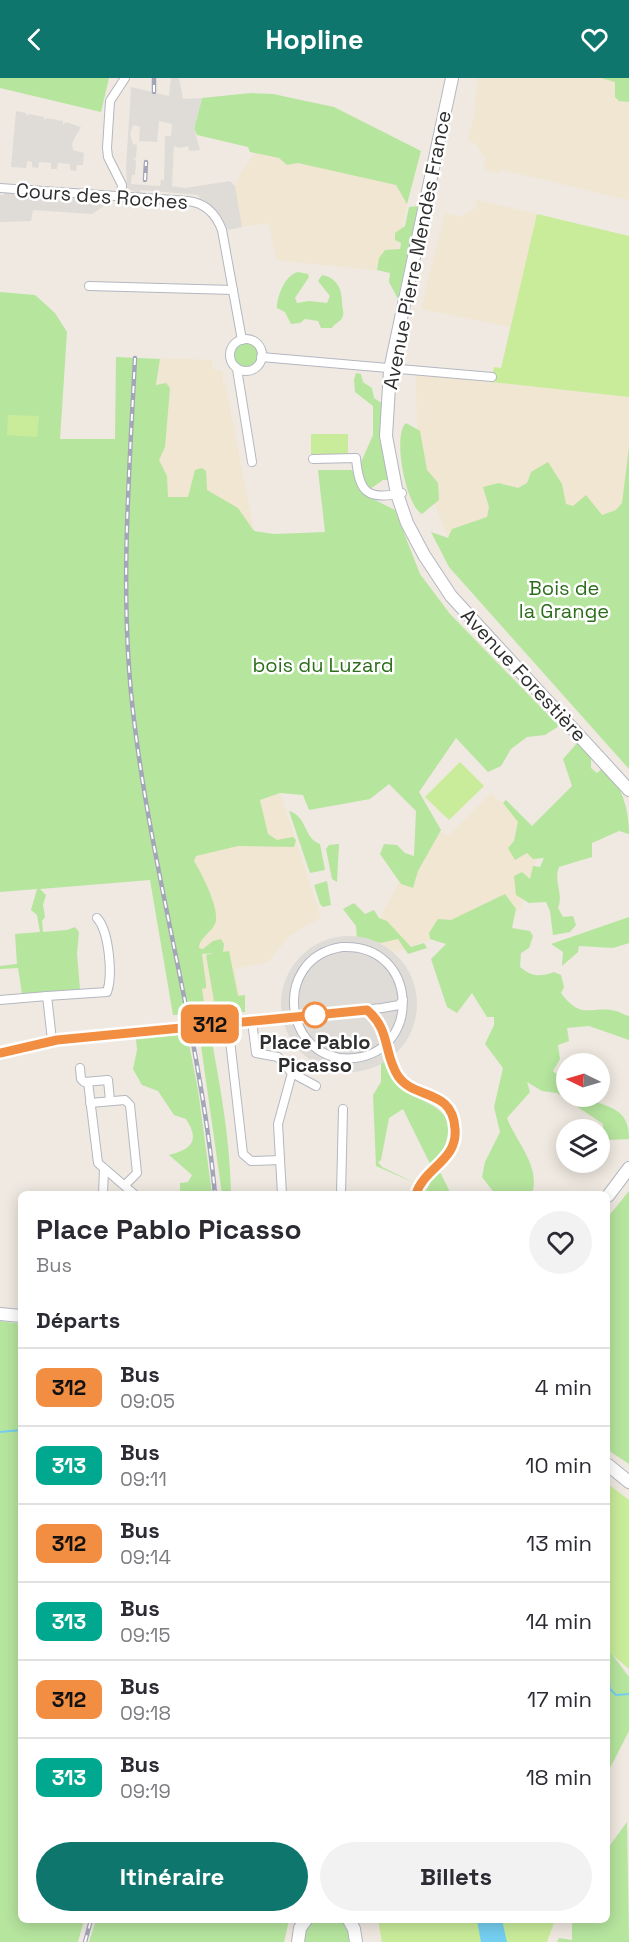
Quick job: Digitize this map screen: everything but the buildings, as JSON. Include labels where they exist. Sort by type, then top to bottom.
[{"type":"street","points":[[121,196],[122,185],[107,153],[110,102],[124,78]]},
{"type":"street","name":"Avenue Pierre Mendès France","points":[[424,555],[400,494],[392,436],[393,368],[452,78]]},
{"type":"street","name":"Avenue Pierre Mendès France","points":[[393,368],[459,78]]},
{"type":"street","name":"Cours des Roches","points":[[0,188],[194,202],[210,210],[222,230],[242,340],[231,350],[231,360],[237,369]]},
{"type":"street","points":[[89,286],[233,290]]},
{"type":"street","points":[[242,340],[256,344],[261,357]]},
{"type":"street","points":[[261,357],[492,376]]},
{"type":"street","points":[[252,462],[237,369],[252,370],[261,357]]},
{"type":"street","points":[[313,459],[356,458],[358,475],[365,491],[377,497],[400,494]]},
{"type":"street","name":"Avenue Forestière","points":[[424,555],[451,596],[629,790]]},
{"type":"street","points":[[0,999],[106,992],[110,984],[106,934],[97,918]]},
{"type":"street","points":[[342,947],[369,950],[386,960],[399,978],[403,1000],[398,1025],[387,1042],[368,1055],[337,1057],[311,1044],[299,1029],[294,994],[301,974],[320,954],[342,947]]},
{"type":"street","points":[[47,996],[52,1040]]},
{"type":"street","points":[[0,1053],[52,1040],[367,1010],[399,1005],[403,1000]]},
{"type":"street","points":[[382,1008],[395,1013],[398,1025]]},
{"type":"street","points":[[367,1010],[380,1023],[393,1064],[402,1082],[441,1100],[454,1122],[455,1138],[451,1151],[423,1178],[417,1191]]},
{"type":"street","points":[[252,1021],[256,1053],[278,1057],[292,1073],[316,1086]]},
{"type":"street","points":[[228,1023],[243,1154],[251,1161],[280,1160]]},
{"type":"street","points":[[80,1068],[81,1079],[88,1082],[108,1080],[110,1101]]},
{"type":"street","points":[[282,1191],[278,1117],[292,1073]]},
{"type":"street","points":[[88,1082],[95,1154],[104,1169],[131,1191]]},
{"type":"street","points":[[90,1103],[125,1100],[130,1105],[137,1173],[125,1185]]},
{"type":"street","points":[[341,1191],[343,1109]]},
{"type":"street","points":[[610,1193],[629,1168]]},
{"type":"street","points":[[103,1191],[104,1169]]},
{"type":"street","points":[[0,1314],[18,1316]]},
{"type":"street","points":[[610,1467],[629,1482]]},
{"type":"street","points":[[298,1942],[300,1928],[304,1923]]},
{"type":"street","points":[[350,1923],[357,1942]]},
{"type":"shaded area","points":[[171,78],[179,78],[183,99],[202,98],[194,129],[200,150],[189,151],[188,146],[179,148],[174,146],[172,186],[185,188],[230,181],[235,186],[242,227],[228,230],[218,213],[198,195],[141,190],[139,194],[127,188],[126,167],[131,87],[169,96]],"holes":[[[159,121],[172,124],[171,136],[165,136],[164,180],[161,180],[160,186],[131,184],[132,175],[135,175],[136,161],[133,158],[136,158],[137,145],[133,144],[130,134],[133,125],[140,127],[139,141],[157,142]]]},
{"type":"shaded area","points":[[478,78],[629,78],[629,200],[503,170],[497,173],[484,169],[485,159],[476,144],[468,141],[474,115]]},
{"type":"shaded area","points":[[16,111],[26,113],[27,116],[29,114],[44,117],[45,120],[47,118],[63,121],[63,125],[66,122],[81,127],[72,143],[73,150],[84,153],[83,165],[77,165],[76,171],[70,170],[70,164],[58,163],[57,169],[51,169],[51,163],[39,162],[38,168],[32,167],[32,162],[27,161],[26,168],[11,167]]},
{"type":"shaded area","points":[[255,152],[279,158],[287,165],[298,163],[396,185],[407,204],[393,272],[276,260],[269,223],[242,227],[236,199],[235,186],[239,176]]},
{"type":"shaded area","points":[[4,192],[22,194],[23,197],[113,200],[92,214],[33,210],[31,221],[0,222],[0,195],[4,195]]},
{"type":"shaded area","points":[[477,200],[537,214],[510,327],[421,309],[445,213],[461,217],[475,208]]},
{"type":"shaded area","points":[[160,358],[212,360],[212,368],[223,372],[223,383],[225,383],[254,531],[147,496]]},
{"type":"shaded area","points":[[416,374],[629,397],[629,447],[619,532],[448,538],[431,495],[417,430]]},
{"type":"shaded area","points":[[280,793],[321,917],[289,936],[268,962],[235,969],[240,996],[204,1003],[172,843],[267,830],[260,800]]},
{"type":"shaded area","points":[[491,793],[517,816],[541,846],[520,910],[395,952],[369,937],[400,881],[438,831],[448,836]]},
{"type":"shaded area","name":"Place Pablo Picasso","points":[[349,936],[375,941],[387,947],[397,956],[406,966],[412,978],[417,1004],[412,1030],[406,1042],[397,1052],[387,1061],[375,1067],[349,1072],[323,1067],[311,1061],[301,1052],[292,1042],[286,1030],[281,1004],[286,978],[292,966],[301,956],[311,947],[323,941]]},
{"type":"green space","points":[[0,78],[109,78],[101,112],[0,88]]},
{"type":"green space","points":[[601,78],[629,78],[629,102],[619,101],[615,97],[615,82]]},
{"type":"green space","points":[[251,93],[273,94],[334,107],[421,151],[407,204],[396,185],[298,163],[287,165],[279,158],[250,152],[248,147],[197,135],[194,129],[202,98]]},
{"type":"green space","points":[[418,206],[398,299],[389,282],[390,273],[377,270],[379,258],[385,250],[400,249],[401,243],[395,240],[395,233],[405,226],[409,207]]},
{"type":"green space","points":[[537,214],[629,236],[629,397],[491,382],[494,367],[501,368]]},
{"type":"green space","points":[[298,272],[308,274],[309,277],[295,298],[297,303],[309,301],[327,303],[330,296],[318,281],[322,275],[332,279],[338,285],[343,314],[332,328],[321,328],[318,321],[305,319],[300,323],[291,324],[285,312],[277,308],[283,287],[289,277]]},
{"type":"green space","name":"bois du Luzard","points":[[0,292],[35,295],[55,313],[67,332],[60,439],[115,439],[116,357],[160,359],[156,385],[166,383],[170,388],[165,447],[159,460],[167,476],[168,497],[188,497],[195,470],[202,468],[206,471],[207,490],[238,508],[254,531],[274,534],[325,532],[318,470],[352,470],[355,476],[373,435],[373,406],[355,392],[356,373],[361,374],[363,382],[372,388],[374,398],[383,404],[388,480],[383,480],[363,494],[395,510],[420,574],[450,614],[559,726],[545,735],[527,737],[511,749],[501,766],[488,772],[456,738],[419,792],[441,830],[418,871],[413,888],[401,884],[380,854],[384,844],[397,845],[405,853],[414,856],[416,811],[389,784],[370,799],[309,810],[303,795],[280,793],[260,800],[268,834],[277,840],[293,837],[296,840],[294,847],[238,846],[196,856],[194,861],[210,892],[216,918],[215,924],[201,941],[199,948],[203,949],[213,941],[221,939],[224,944],[223,952],[229,951],[238,996],[245,995],[245,1012],[173,1015],[150,880],[40,889],[46,895],[43,905],[45,917],[42,921],[43,932],[75,927],[79,932],[77,954],[80,989],[22,994],[18,968],[0,969],[0,966],[17,964],[15,934],[40,932],[37,915],[31,910],[37,889],[0,892]],"holes":[[[214,953],[206,955],[214,1001],[204,1003],[202,989],[206,988],[206,984],[202,954]]]},
{"type":"green space","points":[[246,343],[254,347],[258,355],[254,363],[246,367],[238,363],[234,355],[238,347]]},
{"type":"green space","points":[[8,415],[39,416],[37,437],[7,435]]},
{"type":"green space","points":[[406,423],[420,431],[427,470],[438,483],[439,500],[422,514],[411,498],[403,470],[400,441]]},
{"type":"green space","points":[[311,434],[348,434],[348,455],[311,455]]},
{"type":"green space","name":"Bois de la Grange","points":[[629,447],[629,769],[449,567],[431,532],[448,538],[452,529],[487,517],[489,507],[483,487],[499,483],[518,488],[527,483],[531,472],[548,462],[562,484],[566,504],[573,506],[586,495],[602,515],[616,510],[622,503]]},
{"type":"green space","points":[[578,742],[591,758],[591,768],[597,773],[605,766],[616,782],[626,807],[629,834],[619,831],[592,843],[592,857],[559,867],[557,878],[560,903],[558,908],[563,917],[573,916],[576,925],[570,932],[553,935],[550,911],[546,902],[529,903],[516,895],[514,876],[522,872],[530,879],[533,866],[540,867],[544,858],[533,859],[527,853],[515,860],[508,848],[514,841],[518,822],[503,803],[506,800],[532,826],[572,786],[563,759]]},
{"type":"green space","points":[[460,762],[484,786],[449,820],[425,797]]},
{"type":"green space","points":[[289,811],[299,818],[311,837],[320,844],[325,870],[310,873]]},
{"type":"green space","points":[[339,844],[337,882],[332,879],[326,849],[329,845]]},
{"type":"green space","points":[[327,881],[331,905],[323,907],[314,885]]},
{"type":"green space","points":[[505,894],[516,909],[512,928],[530,931],[533,936],[529,948],[521,953],[520,967],[536,975],[554,972],[561,975],[564,987],[561,993],[575,1007],[587,1010],[616,1011],[629,1016],[629,1040],[589,1026],[567,1028],[569,1041],[558,1045],[559,1053],[556,1053],[556,1066],[553,1071],[556,1074],[556,1093],[542,1091],[527,1082],[530,1092],[507,1118],[530,1164],[534,1184],[533,1191],[493,1191],[482,1177],[485,1162],[500,1132],[494,1107],[503,1068],[485,1044],[494,1025],[494,1017],[487,1017],[472,993],[457,1013],[447,1007],[431,959],[446,944],[430,939],[429,933],[438,919],[451,920]]},
{"type":"green space","points":[[354,903],[365,914],[374,910],[379,918],[387,921],[411,947],[424,943],[427,948],[408,954],[398,939],[380,943],[357,938],[356,926],[343,909]]},
{"type":"green space","points":[[629,917],[629,943],[613,948],[579,946],[578,952],[562,966],[563,952],[551,944]]},
{"type":"green space","points":[[210,1031],[227,1132],[231,1191],[222,1191],[199,1032]]},
{"type":"green space","points":[[187,1034],[198,1090],[212,1191],[180,1191],[180,1183],[188,1182],[192,1175],[169,1155],[188,1147],[193,1138],[192,1133],[186,1119],[174,1115],[158,1091],[142,1085],[133,1069],[137,1050],[136,1039]]},
{"type":"green space","points":[[387,1057],[397,1084],[404,1091],[432,1105],[446,1119],[448,1129],[446,1142],[435,1162],[450,1191],[426,1191],[435,1174],[403,1109],[389,1118],[381,1160],[378,1162],[382,1167],[415,1183],[376,1166],[373,1095],[381,1082],[381,1064]]},
{"type":"green space","points":[[578,1107],[613,1108],[623,1116],[629,1139],[610,1140],[610,1119],[596,1119]]},
{"type":"green space","points":[[629,1191],[629,1464],[610,1451],[610,1215]]},
{"type":"green space","points":[[0,1321],[18,1324],[18,1923],[83,1923],[78,1942],[0,1942]]},
{"type":"green space","points":[[610,1486],[629,1500],[629,1669],[610,1653]]},
{"type":"green space","points":[[610,1652],[629,1677],[629,1731],[610,1768]]},
{"type":"green space","points":[[627,1822],[629,1942],[557,1942],[559,1938],[572,1940],[572,1923],[610,1923],[610,1845]]},
{"type":"green space","points":[[95,1923],[288,1923],[284,1942],[89,1942]]},
{"type":"green space","points":[[312,1923],[346,1923],[352,1942],[303,1942],[305,1931]]},
{"type":"green space","points":[[379,1923],[554,1923],[547,1942],[382,1942]]},
{"type":"water","points":[[478,1923],[503,1923],[507,1942],[481,1942]]},
{"type":"waterway","points":[[0,1432],[18,1430]]},
{"type":"waterway","points":[[610,1689],[616,1695],[629,1694]]},
{"type":"railway","points":[[154,78],[154,92]]},
{"type":"railway","points":[[145,180],[146,162]]},
{"type":"railway","points":[[135,358],[126,585],[129,675],[142,779],[199,1075],[215,1191]]},
{"type":"railway","points":[[85,1942],[90,1923]]},
{"type":"bus line","name":"312","points":[[0,1053],[45,1041],[367,1010],[380,1023],[396,1073],[402,1082],[441,1100],[451,1112],[454,1122],[456,1132],[451,1151],[423,1178],[417,1191]]},
{"type":"place","name":"Place Pablo Picasso","points":[[315,1015]]}]
